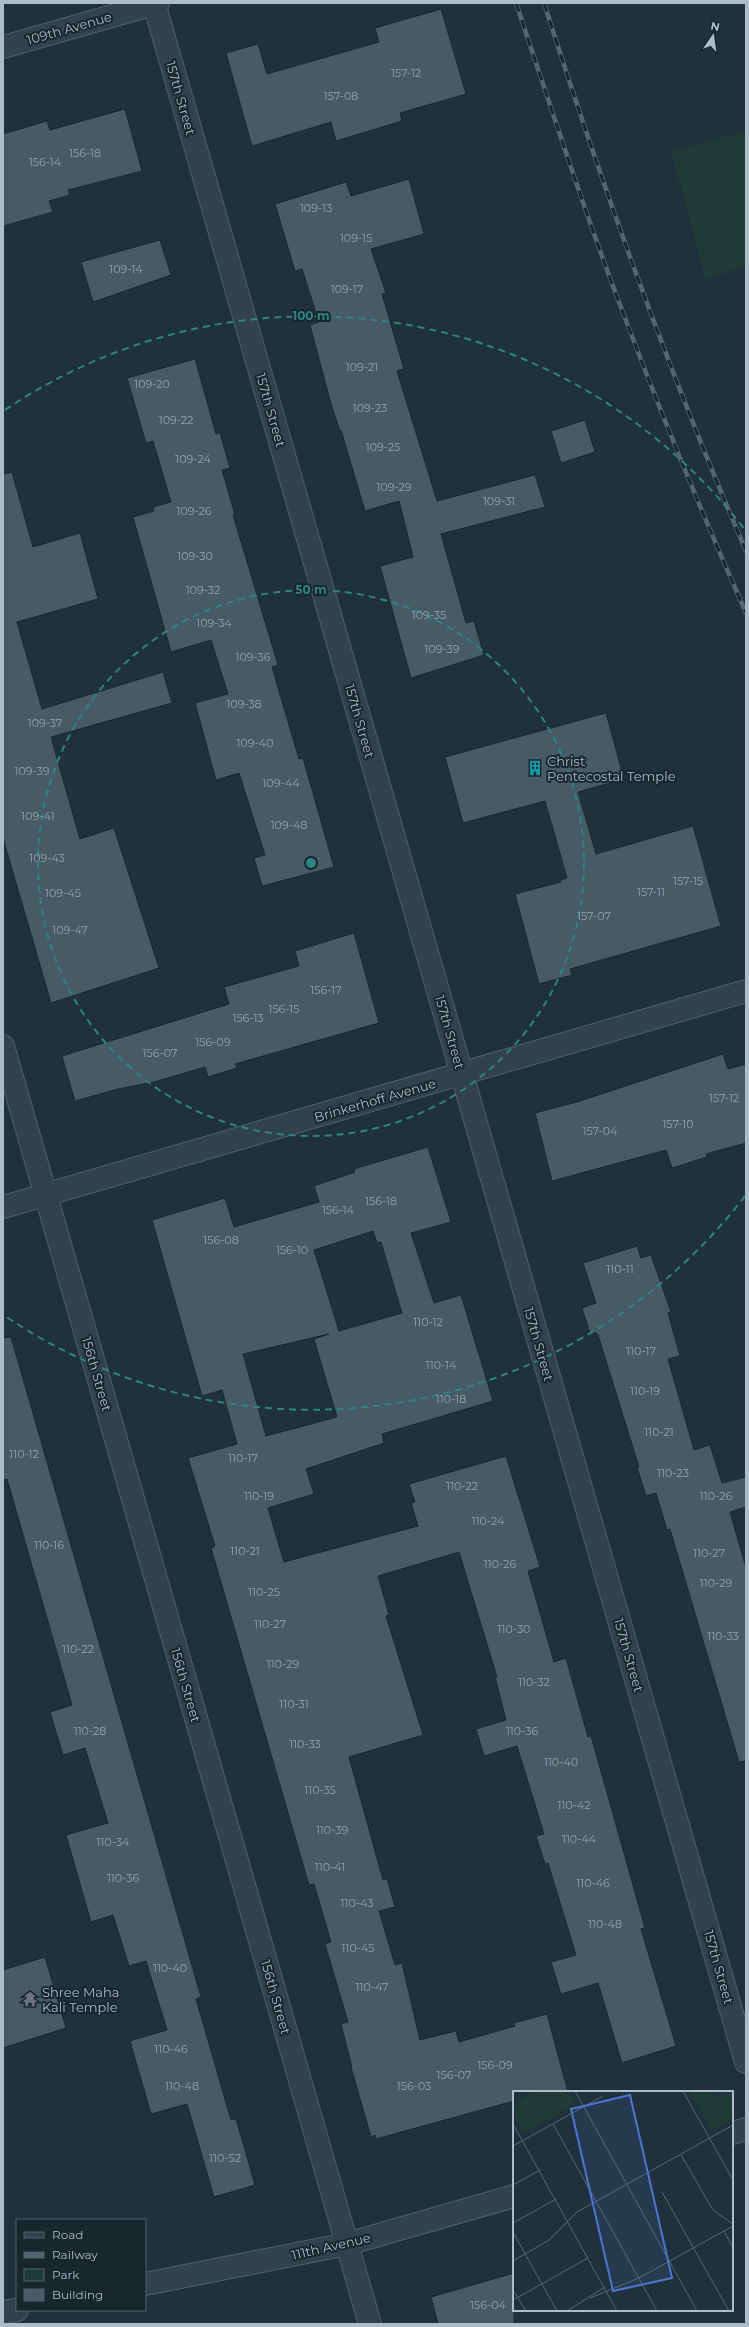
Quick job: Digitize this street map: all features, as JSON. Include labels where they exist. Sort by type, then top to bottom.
[{"type":"street","name":"109th Avenue","points":[[3,47],[156,3]]},
{"type":"street","name":"157th Street","points":[[156,3],[746,2062]]},
{"type":"street","name":"Brinkerhoff Avenue","points":[[3,1207],[462,1075],[746,991]]},
{"type":"street","name":"156th Street","points":[[3,1046],[370,2324]]},
{"type":"street","points":[[733,2133],[746,2129]]},
{"type":"street","name":"111th Avenue","points":[[146,2284],[347,2244],[513,2196]]},
{"type":"street","points":[[3,2312],[16,2310]]},
{"type":"green space","points":[[746,131],[746,266],[706,280],[671,151]]},
{"type":"building","points":[[441,9],[466,94],[400,113],[402,121],[336,141],[331,122],[252,146],[226,53],[258,44],[267,74],[379,42],[375,28]]},
{"type":"building","points":[[125,109],[142,171],[68,190],[70,195],[49,201],[53,212],[3,226],[3,134],[47,121],[50,130]]},
{"type":"building","points":[[409,179],[424,234],[371,249],[386,293],[382,294],[404,369],[397,371],[437,501],[535,475],[545,507],[441,534],[466,623],[474,621],[484,655],[411,678],[380,566],[413,557],[399,501],[365,511],[341,430],[340,431],[331,404],[310,325],[319,322],[302,269],[295,271],[275,204],[346,182],[351,196]]},
{"type":"building","points":[[160,240],[171,275],[93,302],[81,262]]},
{"type":"building","points":[[195,359],[216,434],[220,433],[230,468],[222,470],[235,515],[233,515],[278,665],[272,667],[299,759],[303,758],[334,867],[262,886],[254,858],[265,855],[239,773],[216,780],[195,703],[228,694],[211,640],[171,652],[133,517],[154,511],[153,507],[171,502],[153,441],[146,443],[127,378]]},
{"type":"building","points":[[585,420],[595,452],[561,463],[551,431]]},
{"type":"building","points":[[12,472],[33,547],[80,533],[98,599],[17,622],[42,709],[163,672],[172,703],[51,737],[80,839],[114,828],[159,968],[51,1003],[3,838],[3,474]]},
{"type":"building","points":[[606,713],[624,779],[578,792],[596,854],[693,826],[721,926],[570,969],[572,975],[539,984],[515,894],[561,882],[560,880],[567,878],[545,801],[463,823],[445,757]]},
{"type":"building","points":[[354,933],[379,1023],[235,1064],[237,1068],[208,1077],[205,1067],[154,1082],[118,1089],[75,1101],[62,1056],[229,1004],[224,987],[299,966],[295,951]]},
{"type":"building","points":[[723,1054],[728,1069],[746,1064],[746,1143],[706,1154],[707,1157],[672,1168],[666,1150],[552,1181],[535,1113],[577,1102]]},
{"type":"building","points":[[428,1147],[451,1222],[411,1233],[434,1303],[461,1295],[493,1401],[382,1434],[384,1443],[306,1469],[314,1494],[268,1508],[284,1562],[418,1526],[411,1503],[415,1502],[409,1484],[506,1456],[540,1567],[528,1571],[554,1662],[566,1658],[588,1737],[591,1736],[645,1928],[641,1929],[676,2046],[622,2063],[598,1983],[561,1994],[551,1962],[576,1955],[548,1863],[545,1864],[536,1836],[544,1834],[517,1746],[484,1756],[476,1729],[506,1720],[495,1677],[497,1677],[459,1552],[378,1576],[389,1615],[386,1616],[423,1735],[349,1757],[383,1880],[387,1879],[395,1907],[379,1911],[395,1965],[402,1963],[420,2040],[456,2031],[459,2042],[515,2026],[514,2023],[547,2014],[568,2091],[513,2091],[513,2101],[376,2139],[375,2135],[371,2137],[351,2067],[341,2024],[348,2022],[325,1944],[331,1942],[314,1884],[309,1885],[211,1548],[215,1546],[188,1458],[237,1444],[222,1390],[202,1396],[152,1220],[225,1198],[234,1227],[319,1202],[314,1186],[355,1172],[354,1169]],"holes":[[[373,1231],[377,1243],[381,1242],[402,1313],[339,1331],[314,1250]],[[329,1334],[314,1339],[337,1417],[266,1436],[243,1354]]]},
{"type":"building","points":[[637,1246],[641,1258],[651,1255],[671,1312],[668,1313],[680,1356],[668,1359],[694,1450],[710,1445],[722,1483],[746,1477],[746,1507],[730,1512],[746,1568],[746,1761],[739,1762],[670,1529],[667,1530],[656,1493],[646,1496],[637,1467],[639,1467],[598,1335],[595,1332],[590,1333],[582,1308],[596,1303],[583,1263]]},
{"type":"building","points":[[11,1337],[201,1997],[196,1999],[231,2120],[236,2119],[255,2185],[214,2197],[187,2104],[151,2114],[130,2041],[167,2030],[146,1961],[129,1966],[113,1915],[91,1922],[66,1835],[108,1823],[85,1748],[63,1755],[50,1712],[72,1705],[7,1479],[3,1480],[3,1338]]},
{"type":"building","name":"Shree Maha Kali Temple","points":[[45,1957],[66,2028],[3,2048],[3,1970]]},
{"type":"building","points":[[513,2273],[514,2324],[438,2324],[431,2297]]},
{"type":"railway","points":[[516,3],[571,168],[644,367],[701,508],[746,613]]},
{"type":"railway","points":[[544,3],[566,73],[638,280],[690,416],[746,551]]},
{"type":"place","name":"Christ Pentecostal Temple","points":[[535,768]]},
{"type":"place","name":"Shree Maha Kali Temple","points":[[30,1999]]}]
